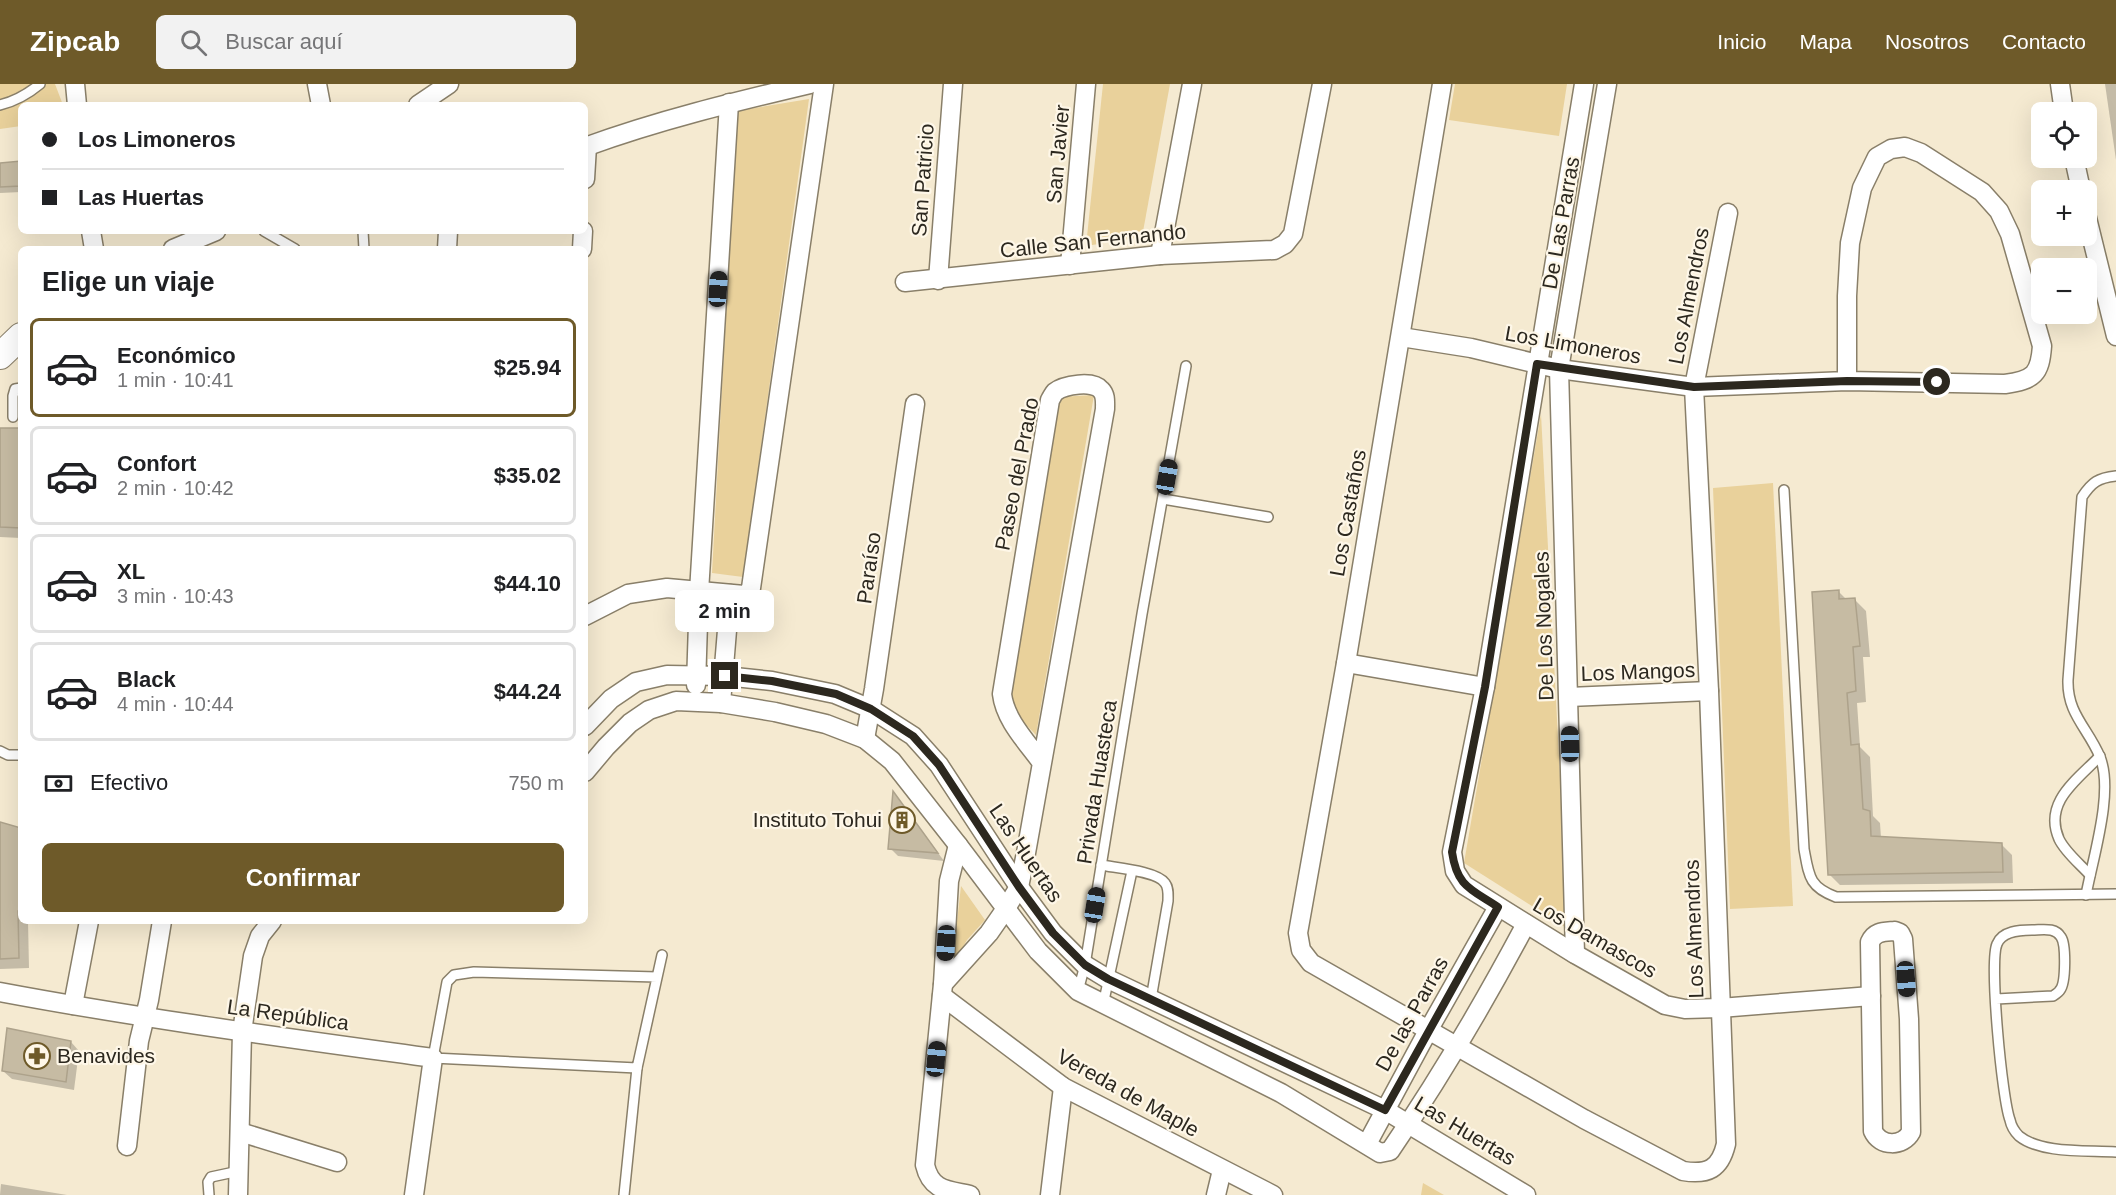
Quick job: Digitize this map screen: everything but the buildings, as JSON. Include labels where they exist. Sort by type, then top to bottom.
[{"type":"main road","points":[[0,356],[18,338]]},
{"type":"street","points":[[75,84],[76,102]]},
{"type":"street","points":[[317,84],[320,102]]},
{"type":"street","points":[[588,145],[729,103],[810,84]]},
{"type":"street","points":[[588,614],[628,594],[667,588],[744,595],[751,588],[824,84]]},
{"type":"street","name":"San Patricio","points":[[938,280],[953,84]]},
{"type":"street","name":"San Javier","points":[[1071,265],[1086,84]]},
{"type":"street","points":[[1160,255],[1192,84]]},
{"type":"street","name":"Calle San Fernando","points":[[905,282],[1160,255],[1274,250],[1285,244],[1293,234],[1322,84]]},
{"type":"street","name":"Los Castaños","points":[[1301,950],[1298,933],[1346,663],[1443,84]]},
{"type":"street","name":"De Las Parras","points":[[1537,364],[1584,84]]},
{"type":"street","name":"De Las Parras","points":[[1559,369],[1607,84]]},
{"type":"street","points":[[2060,84],[2063,102]]},
{"type":"street","points":[[422,102],[443,86]]},
{"type":"street","points":[[695,702],[699,592],[729,103]]},
{"type":"street","name":"Los Limoneros","points":[[1401,337],[1471,348],[1559,369],[1694,387],[1847,381],[2005,384],[2022,382],[2036,374],[2042,346],[2010,234],[1999,211],[1982,192],[1921,153],[1905,147],[1891,148],[1877,157],[1862,188],[1850,243],[1846,296],[1847,381]]},
{"type":"street","name":"Los Almendros","points":[[1301,950],[1311,963],[1584,1119],[1683,1171],[1697,1173],[1710,1170],[1722,1159],[1726,1144],[1709,692],[1694,387],[1728,213]]},
{"type":"street","points":[[180,246],[209,234]]},
{"type":"street","points":[[2094,246],[2116,336]]},
{"type":"street","points":[[0,345],[18,336]]},
{"type":"street","name":"De Los Nogales","points":[[1455,871],[1452,852],[1485,687],[1537,364]]},
{"type":"street","name":"De Los Nogales","points":[[1559,369],[1575,954]]},
{"type":"street","name":"Paseo del Prado","points":[[943,990],[989,933],[1019,887],[1042,763],[1105,408],[1105,397],[1102,390],[1088,384],[1061,389],[1054,393],[1050,400],[1002,694],[1003,706],[1008,716],[1042,763]]},
{"type":"street","name":"Paraíso","points":[[865,739],[915,404]]},
{"type":"street","points":[[722,703],[730,594]]},
{"type":"street","points":[[1346,663],[1485,687]]},
{"type":"street","name":"Las Huertas","points":[[588,723],[611,699],[636,682],[667,675],[725,676],[772,681],[836,694],[871,709],[913,736],[939,765],[1019,887],[1053,933],[1085,965],[1108,979],[1410,1123],[1526,1195]]},
{"type":"street","name":"Los Mangos","points":[[1569,697],[1709,692]]},
{"type":"street","points":[[588,768],[630,723],[649,710],[676,701],[722,703],[776,712],[826,724],[865,739],[892,761],[1038,951],[1078,991],[1281,1094],[1380,1153],[1390,1151],[1410,1123],[1491,988],[1526,924]]},
{"type":"street","points":[[958,844],[949,881],[943,990],[925,1166],[928,1177],[937,1187],[970,1195]]},
{"type":"street","name":"Los Damascos","points":[[1455,871],[1464,885],[1498,907],[1665,1005],[1685,1009],[1720,1008],[1871,996]]},
{"type":"street","name":"De las Parras","points":[[1367,1144],[1498,907]]},
{"type":"street","points":[[74,1005],[88,924]]},
{"type":"street","points":[[128,1146],[139,1041],[161,924]]},
{"type":"street","points":[[238,1195],[242,1032],[253,956],[260,936],[270,924]]},
{"type":"street","points":[[1880,932],[1900,933],[1903,939],[1909,1019],[1911,1132],[1907,1139],[1901,1142],[1883,1143],[1876,1139],[1873,1131],[1871,996],[1870,942],[1873,936],[1880,932]]},
{"type":"street","name":"Vereda de Maple","points":[[943,990],[1062,1087],[1273,1195]]},
{"type":"street","name":"La República","points":[[0,992],[242,1032],[433,1058]]},
{"type":"street","points":[[414,1195],[433,1058]]},
{"type":"street","points":[[1050,1195],[1062,1087]]},
{"type":"street","points":[[240,1132],[336,1162]]},
{"type":"street","points":[[1216,1195],[1222,1170]]},
{"type":"lane","points":[[0,105],[30,93],[40,84]]},
{"type":"lane","points":[[269,234],[290,246]]},
{"type":"lane","name":"Privada Huasteca","points":[[1078,991],[1085,965],[1142,614],[1186,366]]},
{"type":"lane","points":[[13,417],[12,396],[15,389],[18,388]]},
{"type":"lane","points":[[2086,894],[2104,806],[2105,777],[2100,756],[2073,712],[2067,694],[2067,681],[2082,497],[2091,484],[2106,477],[2116,476]]},
{"type":"lane","points":[[1784,490],[1804,849],[1809,875],[1821,891],[1836,897],[2116,894]]},
{"type":"lane","points":[[1162,499],[1268,517]]},
{"type":"lane","points":[[0,751],[8,755],[18,755]]},
{"type":"lane","points":[[2090,875],[2060,840],[2054,817],[2061,796],[2100,756]]},
{"type":"lane","points":[[1101,865],[1155,875],[1164,881],[1168,890],[1168,902],[1151,999]]},
{"type":"lane","points":[[1103,1005],[1132,871]]},
{"type":"lane","points":[[1996,999],[2053,996],[2060,990],[2064,981],[2065,943],[2061,935],[2054,930],[2026,930],[2005,934],[1997,943],[1996,999],[2001,1076],[2009,1120],[2017,1134],[2032,1144],[2047,1148],[2116,1152]]},
{"type":"lane","points":[[624,1195],[637,1068],[662,955]]},
{"type":"lane","points":[[637,1068],[433,1058],[447,982],[454,975],[474,972],[657,977]]},
{"type":"lane","points":[[209,1195],[208,1182],[211,1177],[239,1171]]},
{"type":"shaded area","points":[[0,84],[55,84],[62,102],[18,102],[18,126],[0,129]]},
{"type":"shaded area","points":[[1103,84],[1170,84],[1142,237],[1086,246]]},
{"type":"shaded area","points":[[1455,84],[1567,84],[1559,136],[1449,120]]},
{"type":"shaded area","points":[[809,99],[743,577],[712,573],[737,111]]},
{"type":"shaded area","points":[[1094,395],[1036,735],[1008,706],[1058,397]]},
{"type":"shaded area","points":[[1541,414],[1568,929],[1464,863]]},
{"type":"shaded area","points":[[1773,483],[1793,906],[1730,909],[1713,488]]},
{"type":"shaded area","points":[[961,886],[985,920],[967,940],[952,966]]},
{"type":"shaded area","points":[[1423,1183],[1444,1195],[1421,1195]]},
{"type":"place","name":"Instituto Tohui","points":[[902,820]]},
{"type":"place","name":"Benavides","points":[[37,1056]]},
{"type":"route","points":[[725,676],[772,681],[836,694],[871,709],[913,736],[939,765],[976,818],[1019,887],[1053,933],[1085,965],[1108,979],[1385,1110],[1498,907],[1464,885],[1455,871],[1452,852],[1485,687],[1537,364],[1694,387],[1847,381],[1937,382]]}]
